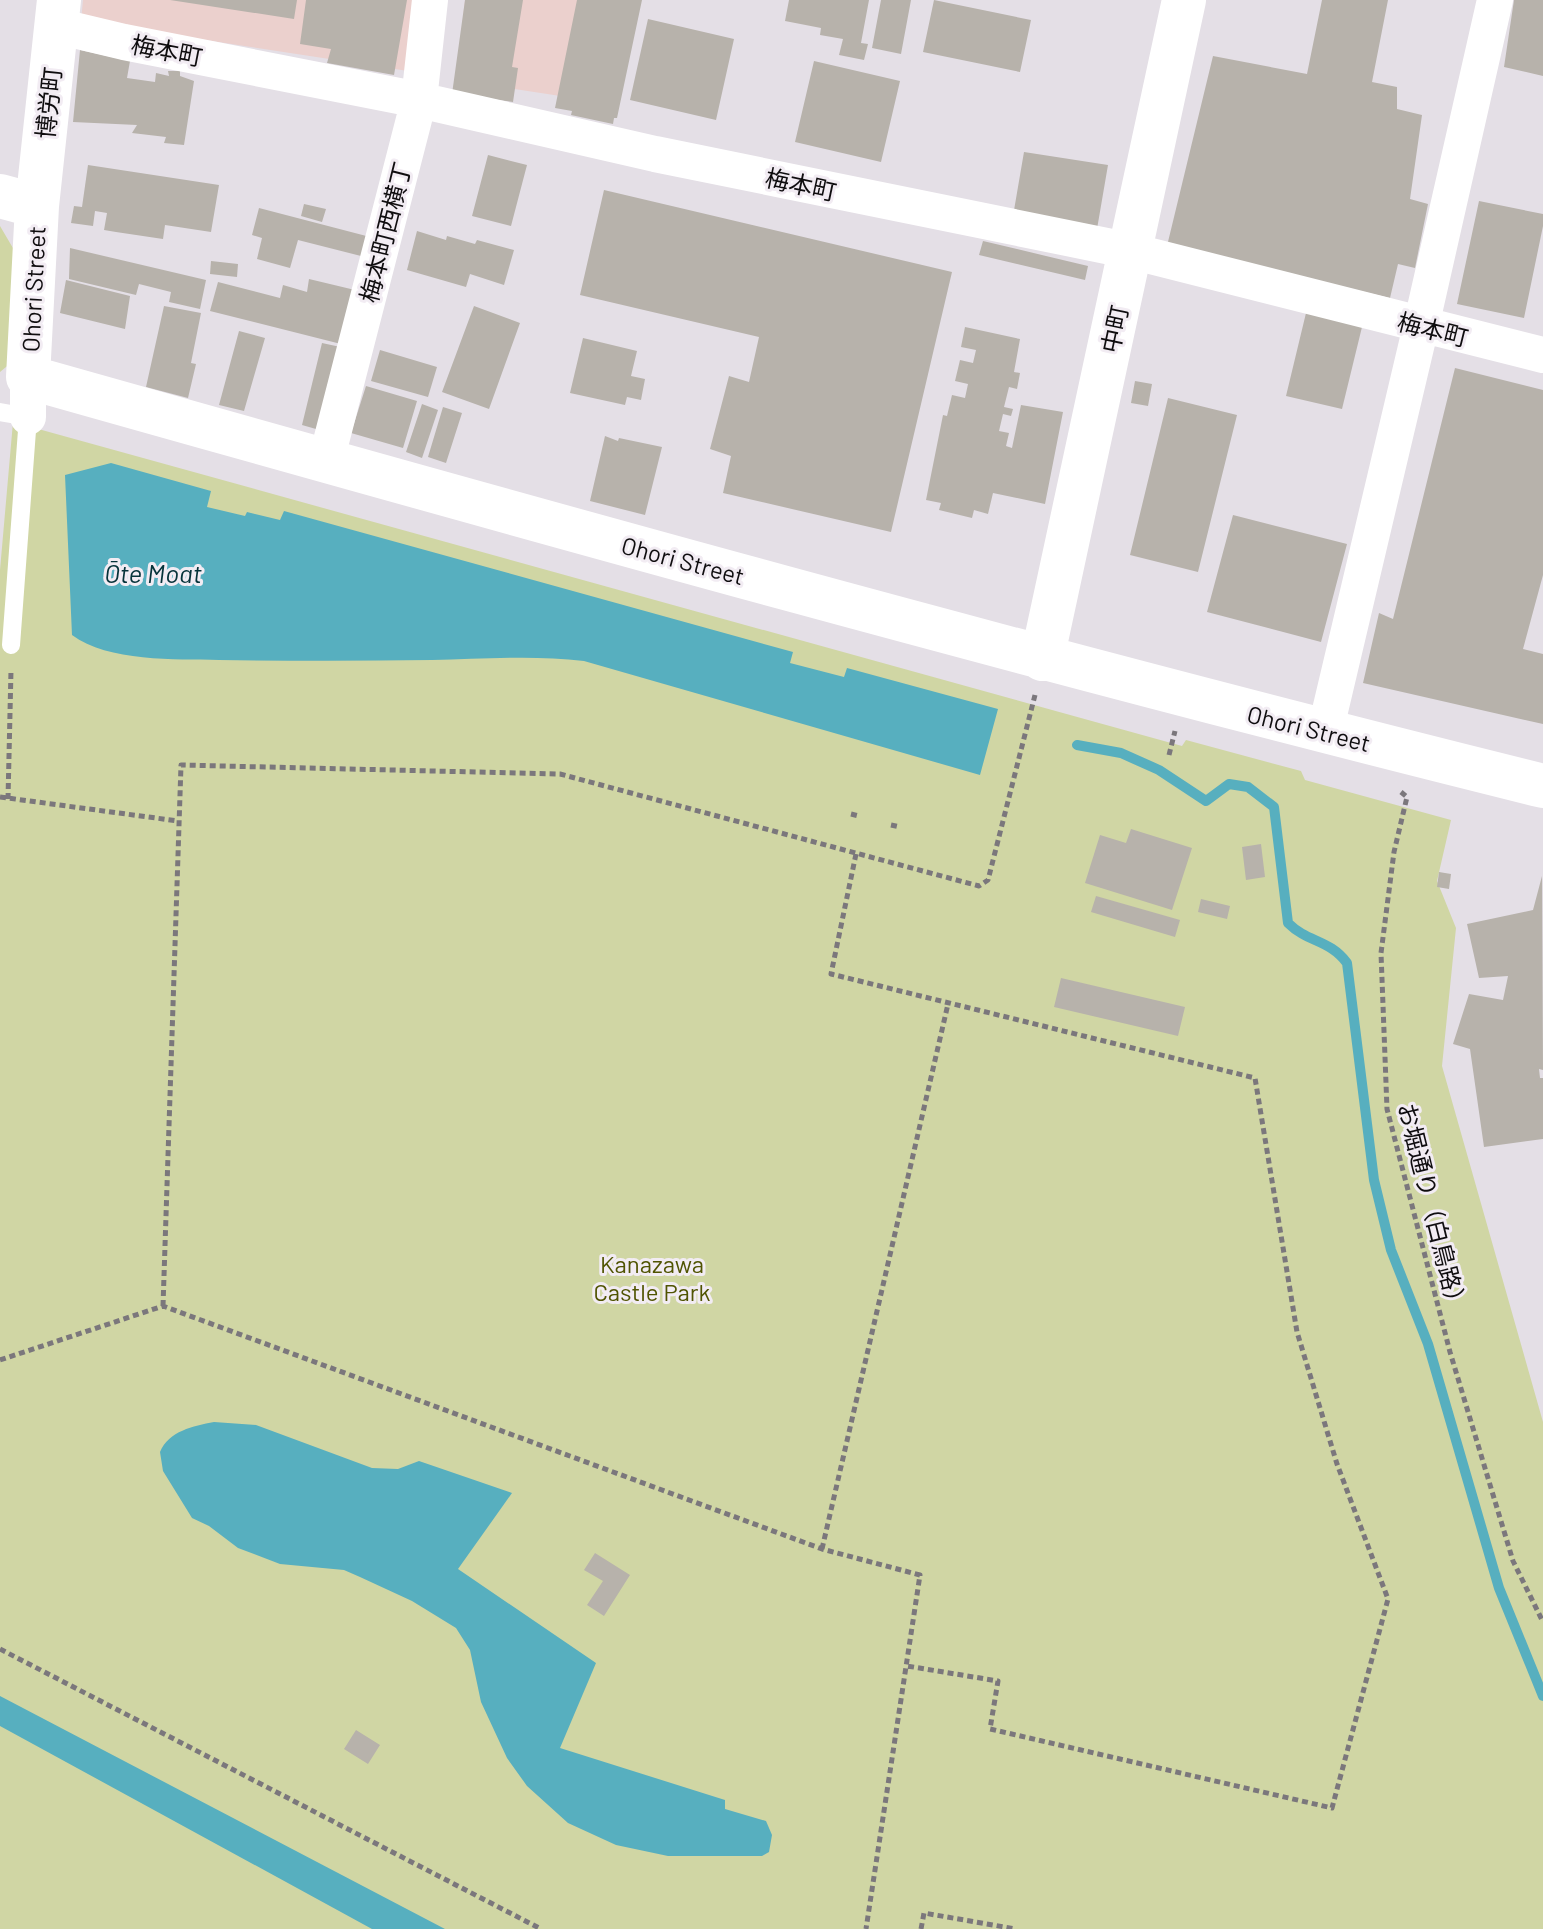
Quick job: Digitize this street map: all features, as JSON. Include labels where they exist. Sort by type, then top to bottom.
[{"type":"street","name":"梅本町西横丁","points":[[326,461],[419,100],[430,0]]},
{"type":"street","name":"中町","points":[[1042,659],[1184,0]]},
{"type":"street","points":[[1325,732],[1495,0]]},
{"type":"street","name":"梅本町","points":[[58,13],[140,45],[419,100],[655,154],[1131,251],[1543,355]]},
{"type":"street","name":"博労町","points":[[18,201],[58,13]]},
{"type":"street","name":"Ohori Street","points":[[18,201],[19,402],[326,461],[1042,659],[1543,786]]},
{"type":"lane","points":[[11,645],[19,402]]},
{"type":"path","points":[[8,799],[11,645]]},
{"type":"path","points":[[1169,755],[1175,730]]},
{"type":"path","points":[[163,1306],[181,765],[560,774],[979,886],[988,880],[1025,739]]},
{"type":"path","name":"お堀通り（白鳥路）","points":[[1395,787],[1407,797],[1394,852],[1381,953],[1387,1109],[1450,1352],[1495,1502],[1513,1561],[1543,1622]]},
{"type":"path","points":[[0,797],[178,821]]},
{"type":"path","points":[[851,814],[859,816]]},
{"type":"path","points":[[891,825],[900,827]]},
{"type":"path","points":[[856,854],[831,974],[1255,1078],[1297,1332],[1337,1464],[1388,1599],[1332,1808],[990,1729],[998,1681],[907,1666]]},
{"type":"path","points":[[822,1549],[948,1004]]},
{"type":"path","points":[[0,1360],[163,1306],[822,1549],[920,1575],[866,1929]]},
{"type":"path","points":[[0,1649],[541,1929]]},
{"type":"path","points":[[921,1929],[924,1913],[1016,1929]]},
{"type":"shaded area","points":[[83,0],[417,0],[408,71],[81,21]]},
{"type":"shaded area","points":[[465,0],[631,0],[606,103],[456,80]]},
{"type":"green space","points":[[0,226],[20,260],[18,357],[0,372]]},
{"type":"green space","name":"Kanazawa Castle Park","points":[[13,422],[1182,746],[1186,740],[1301,771],[1305,780],[1451,820],[1437,881],[1456,928],[1442,1066],[1543,1422],[1543,1929],[0,1929],[0,570]]},
{"type":"water","name":"Ōte Moat","points":[[111,463],[211,491],[207,507],[280,520],[284,511],[793,652],[790,663],[844,677],[847,668],[998,709],[980,775],[584,661],[527,658],[352,661],[183,659],[123,655],[87,644],[72,635],[65,475]]},
{"type":"water","points":[[214,1422],[256,1425],[372,1468],[398,1469],[419,1461],[512,1493],[458,1569],[596,1663],[560,1748],[725,1800],[725,1809],[766,1821],[772,1835],[769,1852],[762,1856],[668,1856],[616,1845],[568,1823],[527,1786],[507,1758],[481,1702],[470,1650],[456,1628],[412,1601],[344,1570],[280,1564],[238,1548],[209,1526],[192,1518],[163,1471],[160,1452],[176,1434]]},
{"type":"water","points":[[0,1696],[445,1929],[372,1929],[0,1726]]},
{"type":"building","points":[[170,0],[297,0],[294,19]]},
{"type":"building","points":[[306,0],[407,0],[394,75],[327,63],[331,49],[300,44]]},
{"type":"building","points":[[465,0],[523,0],[512,67],[518,68],[513,102],[452,94]]},
{"type":"building","points":[[577,0],[642,0],[617,118],[614,118],[613,124],[571,115],[572,111],[555,108]]},
{"type":"building","points":[[789,0],[869,0],[861,43],[868,44],[864,60],[839,55],[843,39],[820,35],[821,28],[785,21]]},
{"type":"building","points":[[881,0],[911,0],[901,54],[872,48]]},
{"type":"building","points":[[934,0],[1031,20],[1020,72],[923,52]]},
{"type":"building","points":[[1322,0],[1388,0],[1372,82],[1397,87],[1397,109],[1422,115],[1410,199],[1428,204],[1415,268],[1398,264],[1390,298],[1167,246],[1213,56],[1307,74]]},
{"type":"building","points":[[1514,0],[1543,0],[1543,76],[1504,67]]},
{"type":"building","points":[[648,19],[734,39],[716,120],[630,100]]},
{"type":"building","points":[[80,50],[130,61],[127,78],[155,82],[156,73],[169,76],[168,71],[180,71],[180,76],[194,81],[184,145],[164,143],[166,137],[132,133],[137,125],[73,122]]},
{"type":"building","points":[[814,61],[900,81],[881,162],[795,142]]},
{"type":"building","points":[[1024,152],[1108,165],[1097,229],[1013,216]]},
{"type":"building","points":[[488,155],[527,165],[511,226],[472,216]]},
{"type":"building","points":[[88,165],[219,185],[211,232],[165,225],[163,239],[104,230],[107,213],[95,211],[93,226],[71,223],[74,206],[82,207]]},
{"type":"building","points":[[604,190],[952,272],[891,532],[723,493],[731,456],[710,449],[729,376],[749,382],[759,337],[580,295]]},
{"type":"building","points":[[1479,201],[1543,214],[1524,318],[1457,304]]},
{"type":"building","points":[[304,204],[326,209],[322,222],[301,216]]},
{"type":"building","points":[[259,208],[374,238],[361,256],[298,240],[290,268],[257,259],[262,238],[252,235]]},
{"type":"building","points":[[417,231],[446,240],[447,236],[475,244],[477,240],[514,250],[504,285],[470,274],[466,287],[407,270]]},
{"type":"building","points":[[983,241],[1088,266],[1085,280],[979,255]]},
{"type":"building","points":[[70,248],[206,280],[200,309],[169,302],[171,292],[139,284],[136,295],[69,279]]},
{"type":"building","points":[[211,261],[238,264],[237,277],[210,274]]},
{"type":"building","points":[[309,279],[355,290],[341,344],[210,311],[218,282],[280,298],[283,285],[307,292]]},
{"type":"building","points":[[66,280],[130,296],[125,329],[60,313]]},
{"type":"building","points":[[164,306],[201,313],[191,363],[196,364],[188,398],[146,387]]},
{"type":"building","points":[[474,306],[520,323],[489,409],[442,392]]},
{"type":"building","points":[[1306,313],[1362,327],[1342,409],[1286,396]]},
{"type":"building","points":[[965,327],[1020,339],[1014,372],[1020,373],[1017,389],[1009,387],[1004,407],[1013,409],[1011,416],[1003,414],[999,431],[1009,433],[1006,446],[1012,448],[1021,405],[1063,412],[1045,504],[993,493],[988,514],[974,510],[972,518],[939,510],[941,503],[926,500],[943,415],[947,416],[952,395],[965,398],[968,384],[955,381],[960,360],[973,363],[976,350],[961,347]]},
{"type":"building","points":[[239,331],[265,338],[244,411],[219,405]]},
{"type":"building","points":[[583,338],[637,351],[631,376],[645,379],[641,400],[627,397],[625,405],[570,393]]},
{"type":"building","points":[[322,343],[345,348],[323,431],[302,425]]},
{"type":"building","points":[[380,350],[437,367],[428,397],[371,381]]},
{"type":"building","points":[[1455,368],[1543,390],[1543,575],[1523,649],[1543,654],[1543,724],[1363,683],[1379,613],[1393,619]]},
{"type":"building","points":[[1135,381],[1152,384],[1148,406],[1131,403]]},
{"type":"building","points":[[366,386],[417,401],[403,448],[351,433]]},
{"type":"building","points":[[1168,398],[1237,415],[1198,572],[1130,555]]},
{"type":"building","points":[[422,404],[438,410],[422,458],[406,452]]},
{"type":"building","points":[[443,407],[462,413],[446,463],[428,457]]},
{"type":"building","points":[[605,436],[618,441],[619,438],[662,447],[645,515],[590,501]]},
{"type":"building","points":[[1233,515],[1347,544],[1321,642],[1207,612]]},
{"type":"building","points":[[1131,829],[1192,848],[1172,910],[1085,883],[1100,835],[1126,843]]},
{"type":"building","points":[[1261,844],[1265,877],[1246,880],[1242,847]]},
{"type":"building","points":[[1439,872],[1451,874],[1449,889],[1437,887]]},
{"type":"building","points":[[1542,876],[1543,1070],[1539,1069],[1540,1078],[1543,1078],[1543,1139],[1484,1147],[1470,1049],[1453,1044],[1469,994],[1503,1000],[1508,976],[1479,978],[1467,924],[1533,910]]},
{"type":"building","points":[[1096,896],[1180,920],[1175,937],[1091,912]]},
{"type":"building","points":[[1201,899],[1230,906],[1227,919],[1198,912]]},
{"type":"building","points":[[1061,978],[1185,1007],[1178,1036],[1054,1007]]},
{"type":"building","points":[[595,1553],[630,1575],[604,1616],[587,1605],[603,1581],[584,1570]]},
{"type":"building","points":[[356,1730],[380,1745],[368,1764],[344,1749]]},
{"type":"waterway","points":[[1077,745],[1121,753],[1159,770],[1206,801],[1229,784],[1248,787],[1274,807],[1288,923],[1333,949],[1347,963],[1374,1180],[1391,1250],[1428,1344],[1499,1588],[1543,1696]]}]
